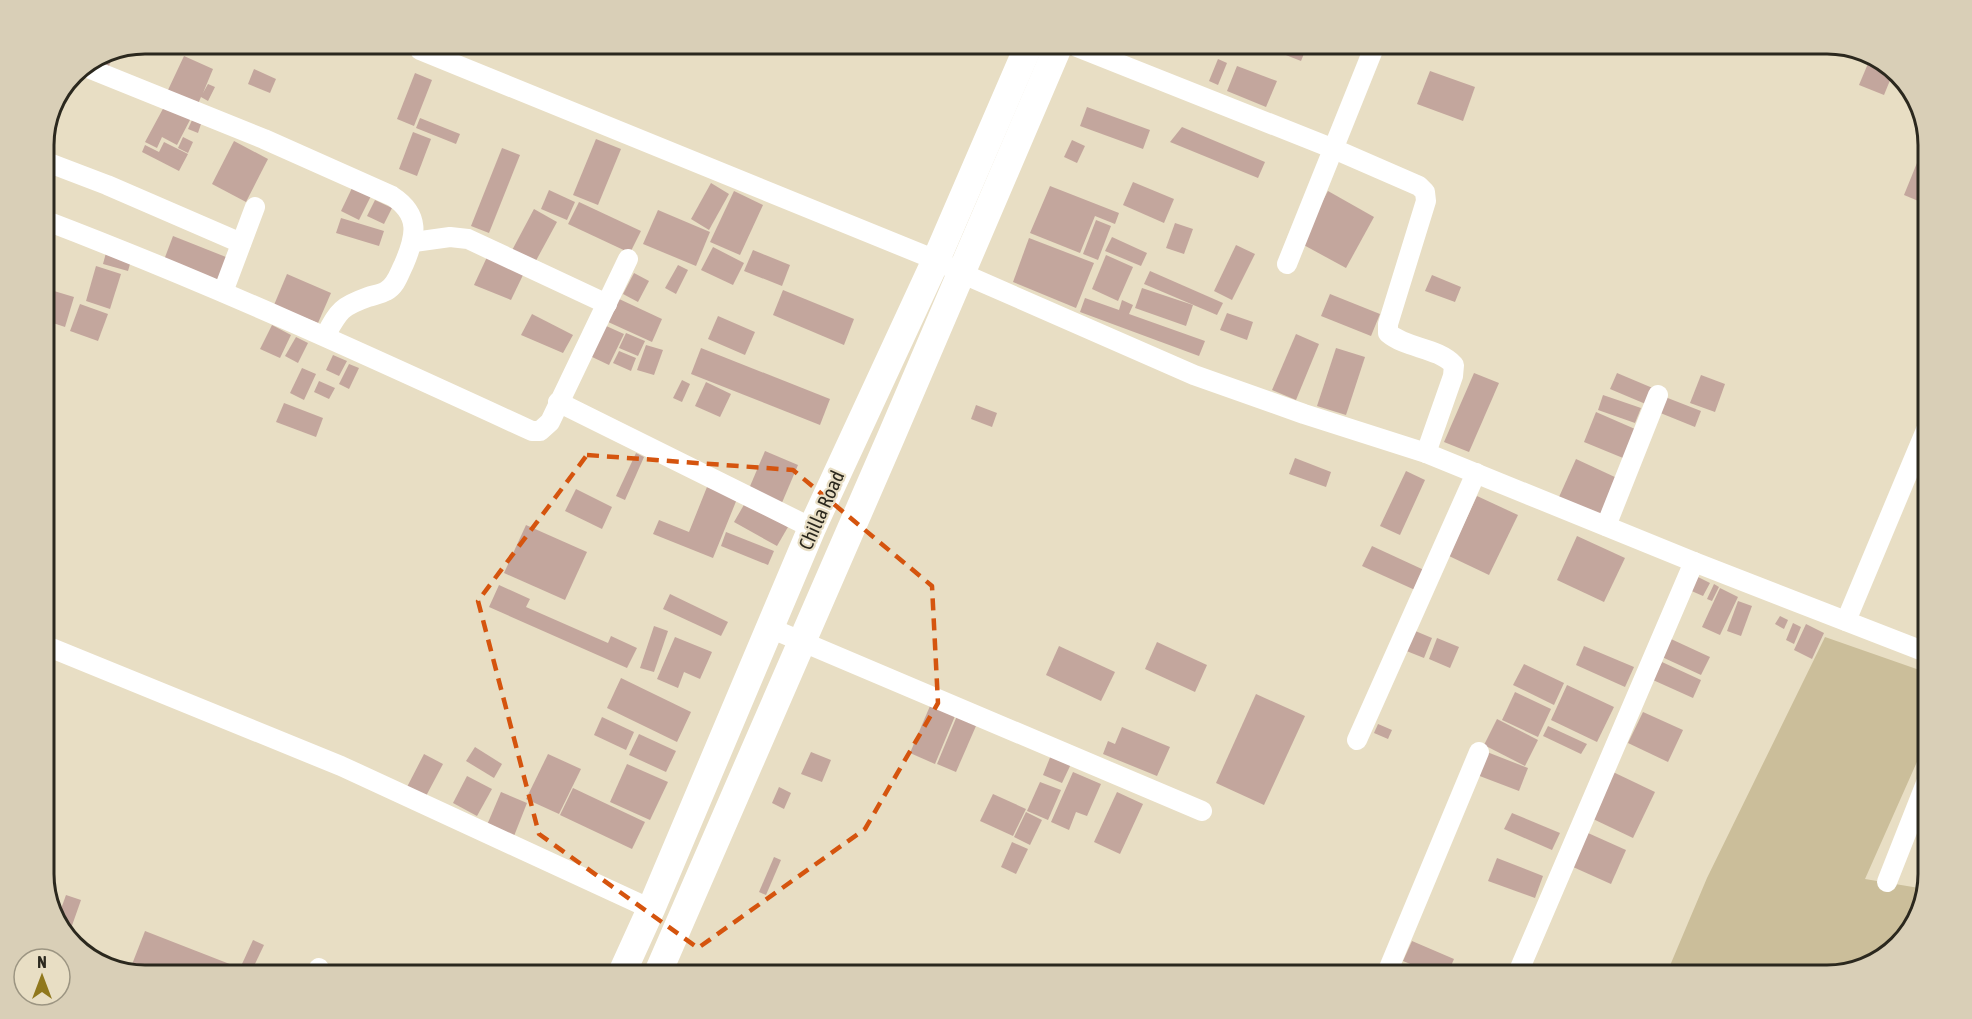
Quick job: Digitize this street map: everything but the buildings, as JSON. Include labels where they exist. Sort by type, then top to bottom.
[{"type":"main road","name":"Chilla Road","points":[[626,965],[812,528],[936,260],[1025,54]]},
{"type":"main road","name":"Chilla Road","points":[[661,965],[1055,54]]},
{"type":"street","points":[[430,54],[936,260],[1194,375],[1304,414],[1426,453],[1694,562],[1918,649]]},
{"type":"street","points":[[1095,54],[1334,149],[1419,186],[1425,192],[1426,201],[1388,324],[1388,333],[1396,340],[1447,358],[1454,365],[1453,376],[1426,453]]},
{"type":"street","points":[[1287,264],[1371,54]]},
{"type":"street","points":[[93,70],[264,139],[392,196],[405,205],[412,218],[414,242],[396,282],[386,291],[354,302],[339,311],[325,336]]},
{"type":"street","points":[[54,165],[107,185],[241,243]]},
{"type":"street","points":[[223,292],[255,207]]},
{"type":"street","points":[[54,224],[325,336],[532,431],[540,431],[550,422],[628,259]]},
{"type":"street","points":[[414,242],[450,237],[468,239],[607,303]]},
{"type":"street","points":[[1606,526],[1658,395]]},
{"type":"street","points":[[558,402],[812,528]]},
{"type":"street","points":[[1846,621],[1918,449]]},
{"type":"street","points":[[1357,740],[1476,473]]},
{"type":"street","points":[[1521,965],[1694,562]]},
{"type":"street","points":[[770,628],[1202,811]]},
{"type":"street","points":[[54,649],[341,766],[651,909]]},
{"type":"street","points":[[1390,965],[1479,752]]},
{"type":"street","points":[[1887,882],[1918,803]]},
{"type":"highlighted area","points":[[587,455],[793,470],[932,586],[938,703],[865,829],[698,948],[539,834],[478,601]]},
{"type":"shaded area","points":[[1825,637],[1918,670],[1918,760],[1865,879],[1917,888],[1909,914],[1903,925],[1887,942],[1878,950],[1862,958],[1839,964],[1670,965],[1707,878]]}]
